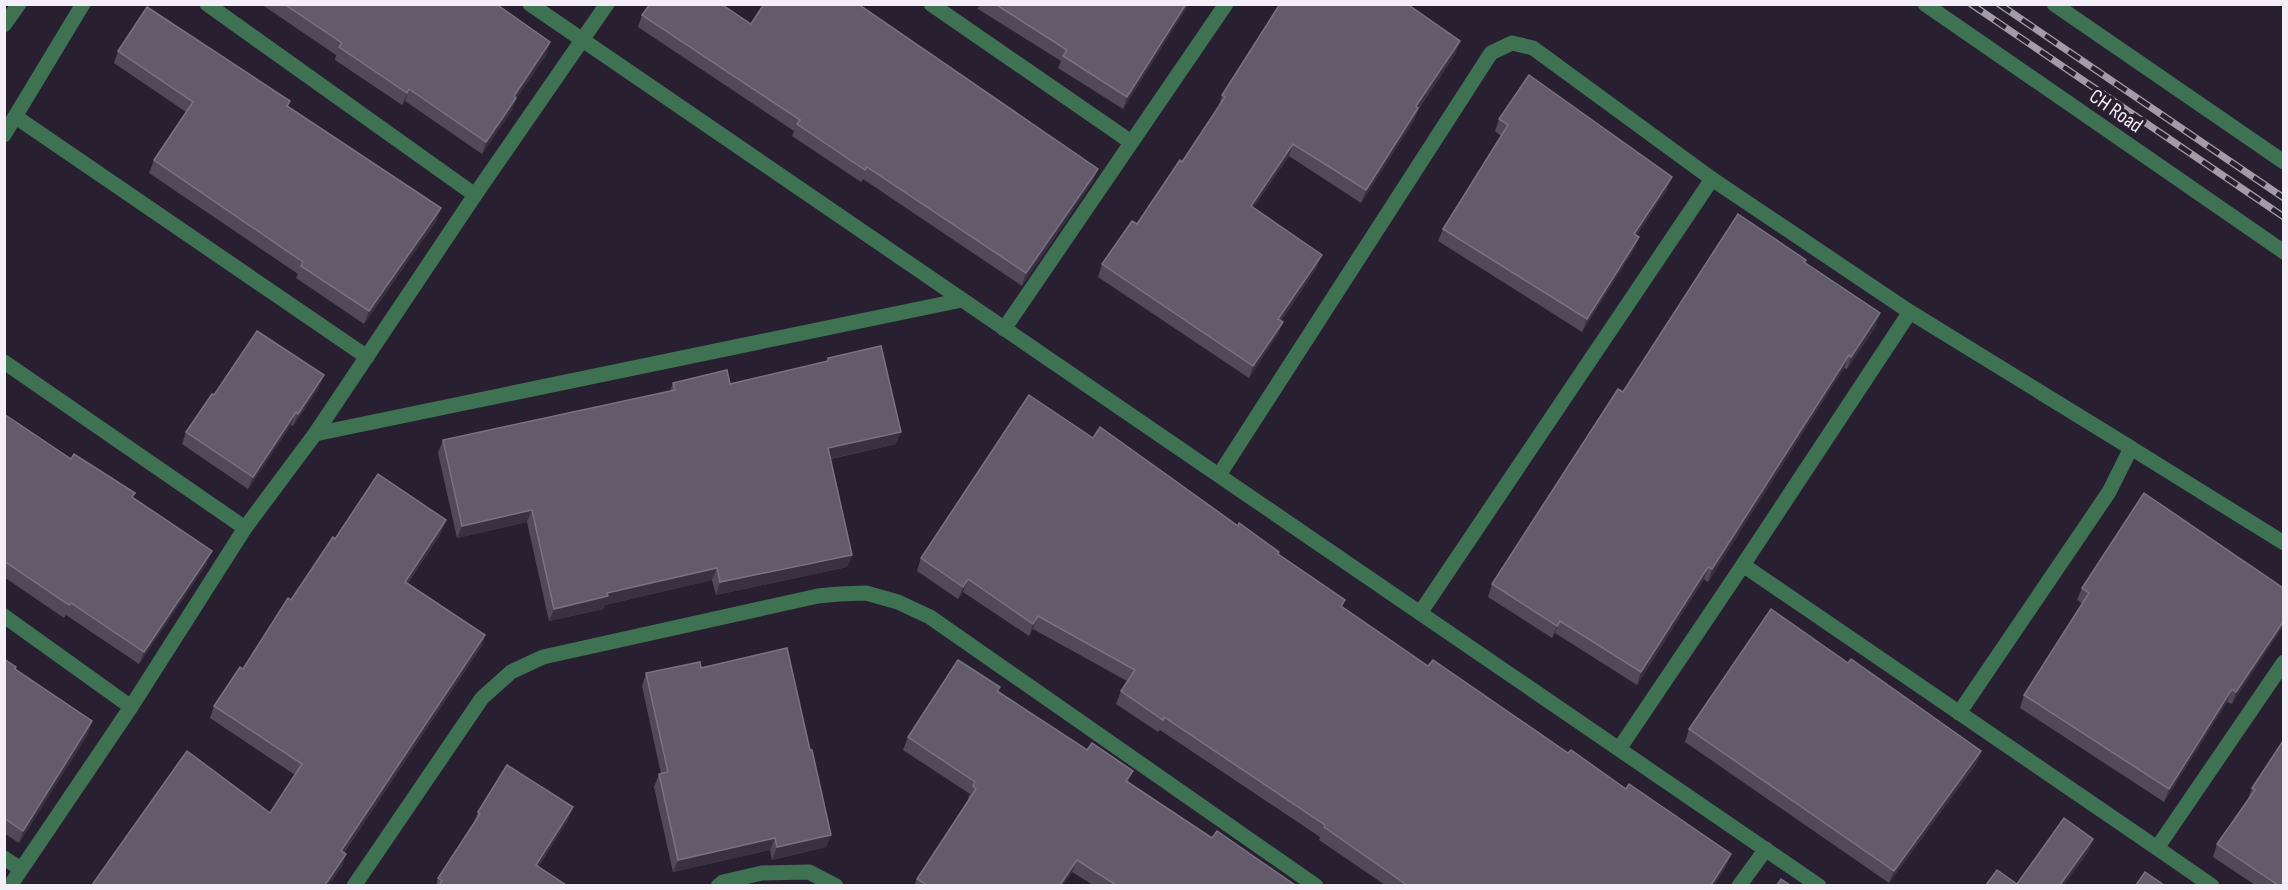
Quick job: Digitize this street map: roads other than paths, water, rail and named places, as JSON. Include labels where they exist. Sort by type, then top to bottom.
[{"type":"street","points":[[4,25],[19,4]]},
{"type":"street","points":[[4,135],[83,4]]},
{"type":"street","points":[[207,4],[475,195]]},
{"type":"street","points":[[530,4],[1819,885]]},
{"type":"street","points":[[10,885],[131,707],[246,528],[315,434],[475,195],[607,4]]},
{"type":"street","points":[[931,4],[1131,142]]},
{"type":"street","points":[[1004,329],[1226,4]]},
{"type":"street","name":"CH Road","points":[[1925,4],[2283,252]]},
{"type":"street","points":[[2054,4],[2283,162]]},
{"type":"street","points":[[1219,475],[1491,53],[1512,43],[1533,48],[1712,179],[1910,312],[2283,543]]},
{"type":"street","points":[[16,117],[367,357]]},
{"type":"street","points":[[1420,613],[1712,179]]},
{"type":"street","points":[[315,434],[962,300]]},
{"type":"street","points":[[1619,749],[1910,312]]},
{"type":"street","points":[[4,362],[246,528]]},
{"type":"street","points":[[1959,713],[2109,492],[2131,448]]},
{"type":"street","points":[[1743,565],[2212,885]]},
{"type":"street","points":[[354,885],[482,698],[511,672],[543,657],[795,601],[828,595],[866,593],[898,602],[930,617],[1316,885]]},
{"type":"street","points":[[4,616],[131,707]]},
{"type":"street","points":[[2157,848],[2283,662]]},
{"type":"street","points":[[1739,885],[1766,849]]},
{"type":"street","points":[[4,858],[21,869]]},
{"type":"street","points":[[718,885],[762,873],[809,872],[836,885]]},
{"type":"railway","points":[[1971,4],[2284,217]]},
{"type":"railway","points":[[1999,4],[2284,198]]}]
